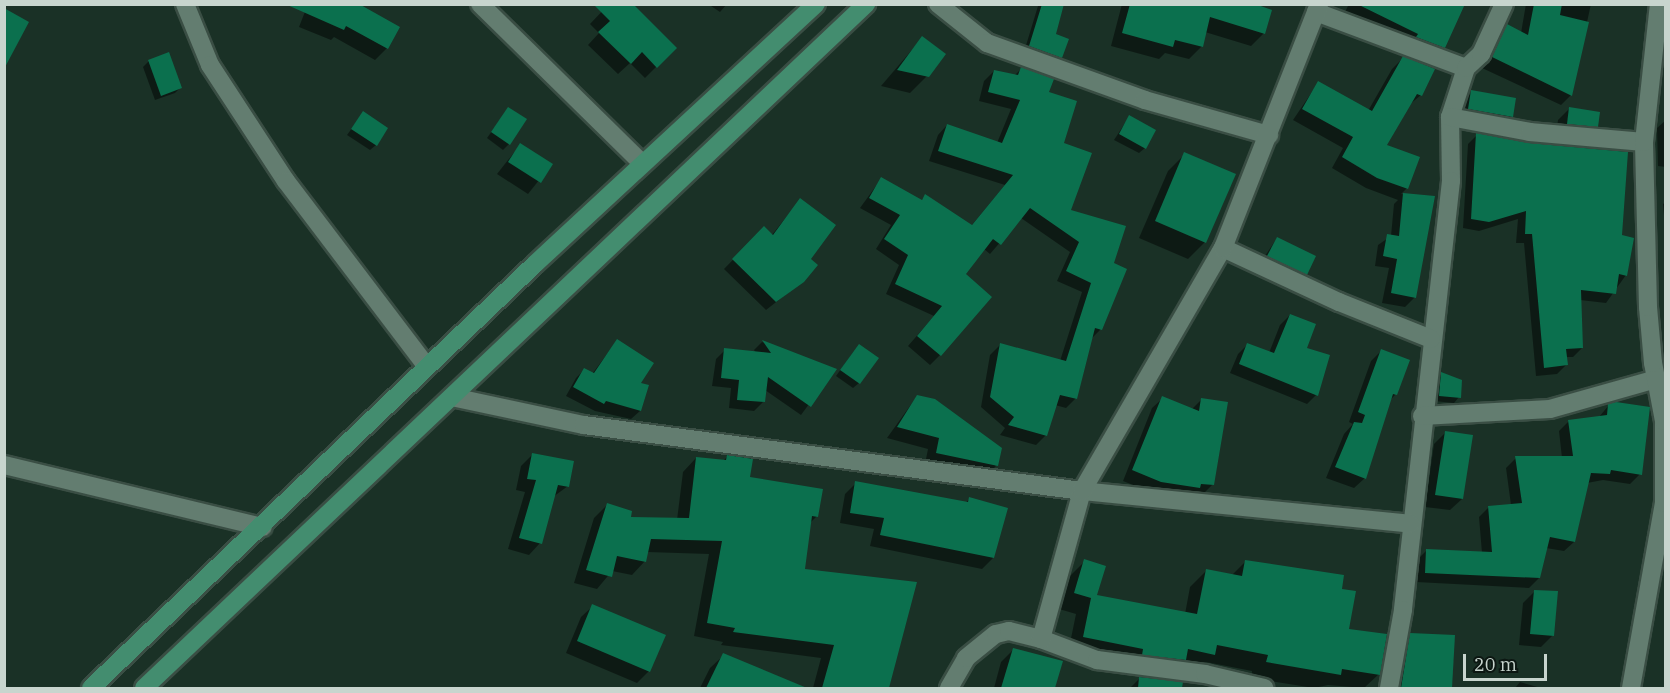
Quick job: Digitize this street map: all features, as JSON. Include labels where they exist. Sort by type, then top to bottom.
[{"type":"main road","points":[[91,688],[263,527],[427,366],[642,163],[816,4]]},
{"type":"main road","points":[[144,688],[866,4]]},
{"type":"street","points":[[185,4],[210,65],[286,181],[427,366]]},
{"type":"street","points":[[480,4],[642,163]]},
{"type":"street","points":[[938,4],[987,43],[1146,100],[1269,135]]},
{"type":"street","points":[[1389,688],[1403,610],[1422,416],[1451,181],[1450,117],[1466,68],[1481,54],[1504,4]]},
{"type":"street","points":[[1631,688],[1665,503],[1664,421],[1656,379],[1657,306],[1644,142],[1659,4]]},
{"type":"street","points":[[1041,639],[1082,490],[1223,248],[1317,8],[1466,68]]},
{"type":"street","points":[[1450,117],[1530,132],[1644,142]]},
{"type":"street","points":[[1223,248],[1339,302],[1431,339]]},
{"type":"street","points":[[1422,416],[1550,410],[1656,379]]},
{"type":"street","points":[[452,396],[584,425],[1082,490],[1410,524]]},
{"type":"street","points":[[4,465],[263,527]]},
{"type":"street","points":[[949,688],[966,658],[996,634],[1009,631],[1041,639],[1097,660],[1205,674],[1264,688]]},
{"type":"building","points":[[285,4],[359,4],[400,27],[388,49],[346,26],[344,30]]},
{"type":"building","points":[[593,4],[633,4],[677,48],[657,68],[642,52],[631,64],[598,32],[610,21]]},
{"type":"building","points":[[1042,4],[1064,4],[1056,34],[1069,39],[1062,58],[1029,46]]},
{"type":"building","points":[[1130,4],[1255,4],[1272,10],[1265,34],[1210,17],[1203,47],[1175,40],[1173,47],[1122,33]]},
{"type":"building","points":[[1357,4],[1465,4],[1445,48],[1416,37],[1418,34]]},
{"type":"building","points":[[1534,4],[1562,4],[1560,15],[1589,22],[1572,96],[1492,57],[1507,24],[1528,35]]},
{"type":"building","points":[[4,8],[29,22],[4,69]]},
{"type":"building","points":[[922,36],[946,54],[929,77],[897,70]]},
{"type":"building","points":[[169,52],[182,88],[161,96],[148,60]]},
{"type":"building","points":[[1403,56],[1435,69],[1422,96],[1417,94],[1387,145],[1420,157],[1408,189],[1377,178],[1342,157],[1353,137],[1302,109],[1318,81],[1372,111]]},
{"type":"building","points":[[1021,67],[1054,79],[1049,92],[1077,101],[1064,143],[1092,153],[1071,210],[1126,226],[1114,263],[1127,269],[1102,330],[1095,328],[1077,399],[1060,395],[1047,436],[1008,425],[1014,417],[990,397],[1000,343],[1066,361],[1091,283],[1066,271],[1079,242],[1030,208],[1001,245],[993,239],[966,274],[992,297],[941,356],[917,336],[942,306],[895,284],[908,255],[884,239],[900,215],[869,198],[881,177],[922,200],[925,194],[972,225],[1013,175],[938,151],[947,124],[1002,143],[1020,100],[988,92],[994,70],[1018,75]]},
{"type":"building","points":[[1471,90],[1516,98],[1513,117],[1468,109]]},
{"type":"building","points":[[508,107],[527,119],[510,145],[491,132]]},
{"type":"building","points":[[1569,107],[1600,112],[1598,127],[1567,124]]},
{"type":"building","points":[[363,111],[388,128],[377,146],[351,129]]},
{"type":"building","points":[[1129,115],[1156,130],[1146,149],[1119,134]]},
{"type":"building","points":[[1476,133],[1529,143],[1628,152],[1622,235],[1634,238],[1627,276],[1619,274],[1616,294],[1581,290],[1583,348],[1566,349],[1568,365],[1544,368],[1532,234],[1525,234],[1526,211],[1489,222],[1471,219]]},
{"type":"building","points":[[520,143],[553,164],[541,183],[508,162]]},
{"type":"building","points":[[1184,152],[1236,174],[1206,243],[1155,221]]},
{"type":"building","points":[[1403,193],[1435,196],[1416,298],[1391,293],[1397,259],[1383,256],[1387,234],[1399,236]]},
{"type":"building","points":[[800,198],[836,225],[811,259],[818,265],[804,282],[776,302],[732,259],[764,226],[773,235]]},
{"type":"building","points":[[1277,237],[1316,256],[1307,275],[1267,256]]},
{"type":"building","points":[[1290,314],[1316,324],[1307,348],[1330,355],[1318,396],[1239,364],[1247,343],[1274,353]]},
{"type":"building","points":[[617,339],[654,363],[641,383],[649,385],[641,411],[606,401],[604,404],[573,387],[584,368],[594,373]]},
{"type":"building","points":[[762,340],[837,369],[811,407],[768,377],[765,402],[737,400],[739,380],[721,378],[724,348],[771,353]]},
{"type":"building","points":[[859,344],[879,358],[860,384],[840,370]]},
{"type":"building","points":[[1381,349],[1410,360],[1397,395],[1393,394],[1366,479],[1335,467],[1354,422],[1362,423],[1365,415],[1358,412]]},
{"type":"building","points":[[1441,372],[1462,380],[1461,398],[1439,396]]},
{"type":"building","points":[[917,395],[935,399],[1002,448],[998,466],[936,453],[939,438],[897,427]]},
{"type":"building","points":[[1162,396],[1199,411],[1201,398],[1228,402],[1214,485],[1201,484],[1200,488],[1161,482],[1132,470]]},
{"type":"building","points":[[1616,402],[1650,407],[1642,475],[1611,470],[1610,474],[1591,473],[1575,542],[1550,537],[1540,578],[1425,573],[1426,549],[1492,552],[1488,506],[1522,503],[1515,456],[1573,456],[1568,420],[1607,415],[1608,404]]},
{"type":"building","points":[[1445,431],[1473,435],[1463,499],[1435,495]]},
{"type":"building","points":[[532,453],[574,461],[569,487],[558,485],[542,544],[519,538],[536,480],[527,479]]},
{"type":"building","points":[[727,455],[753,459],[750,477],[823,489],[818,517],[812,516],[805,569],[917,582],[889,688],[822,688],[834,645],[733,632],[735,628],[707,623],[722,541],[651,539],[646,562],[617,556],[612,577],[586,570],[607,503],[632,511],[631,517],[689,518],[696,457],[726,460]]},
{"type":"building","points":[[855,481],[968,502],[969,497],[1008,508],[994,558],[880,535],[884,518],[850,513]]},
{"type":"building","points":[[1084,559],[1106,566],[1097,595],[1197,614],[1206,569],[1242,576],[1245,560],[1344,575],[1342,589],[1356,591],[1349,629],[1387,634],[1380,675],[1342,669],[1341,675],[1266,662],[1268,655],[1217,645],[1215,655],[1188,649],[1186,660],[1142,655],[1143,649],[1083,637],[1091,598],[1074,593]]},
{"type":"building","points":[[1534,590],[1558,591],[1554,636],[1530,634]]},
{"type":"building","points":[[592,604],[666,635],[650,672],[577,641]]},
{"type":"building","points":[[1410,633],[1455,635],[1452,688],[1401,688]]},
{"type":"building","points":[[1013,648],[1063,661],[1055,688],[1001,688]]},
{"type":"building","points":[[723,653],[807,688],[706,688]]},
{"type":"building","points":[[1139,677],[1183,682],[1182,688],[1138,688]]}]
